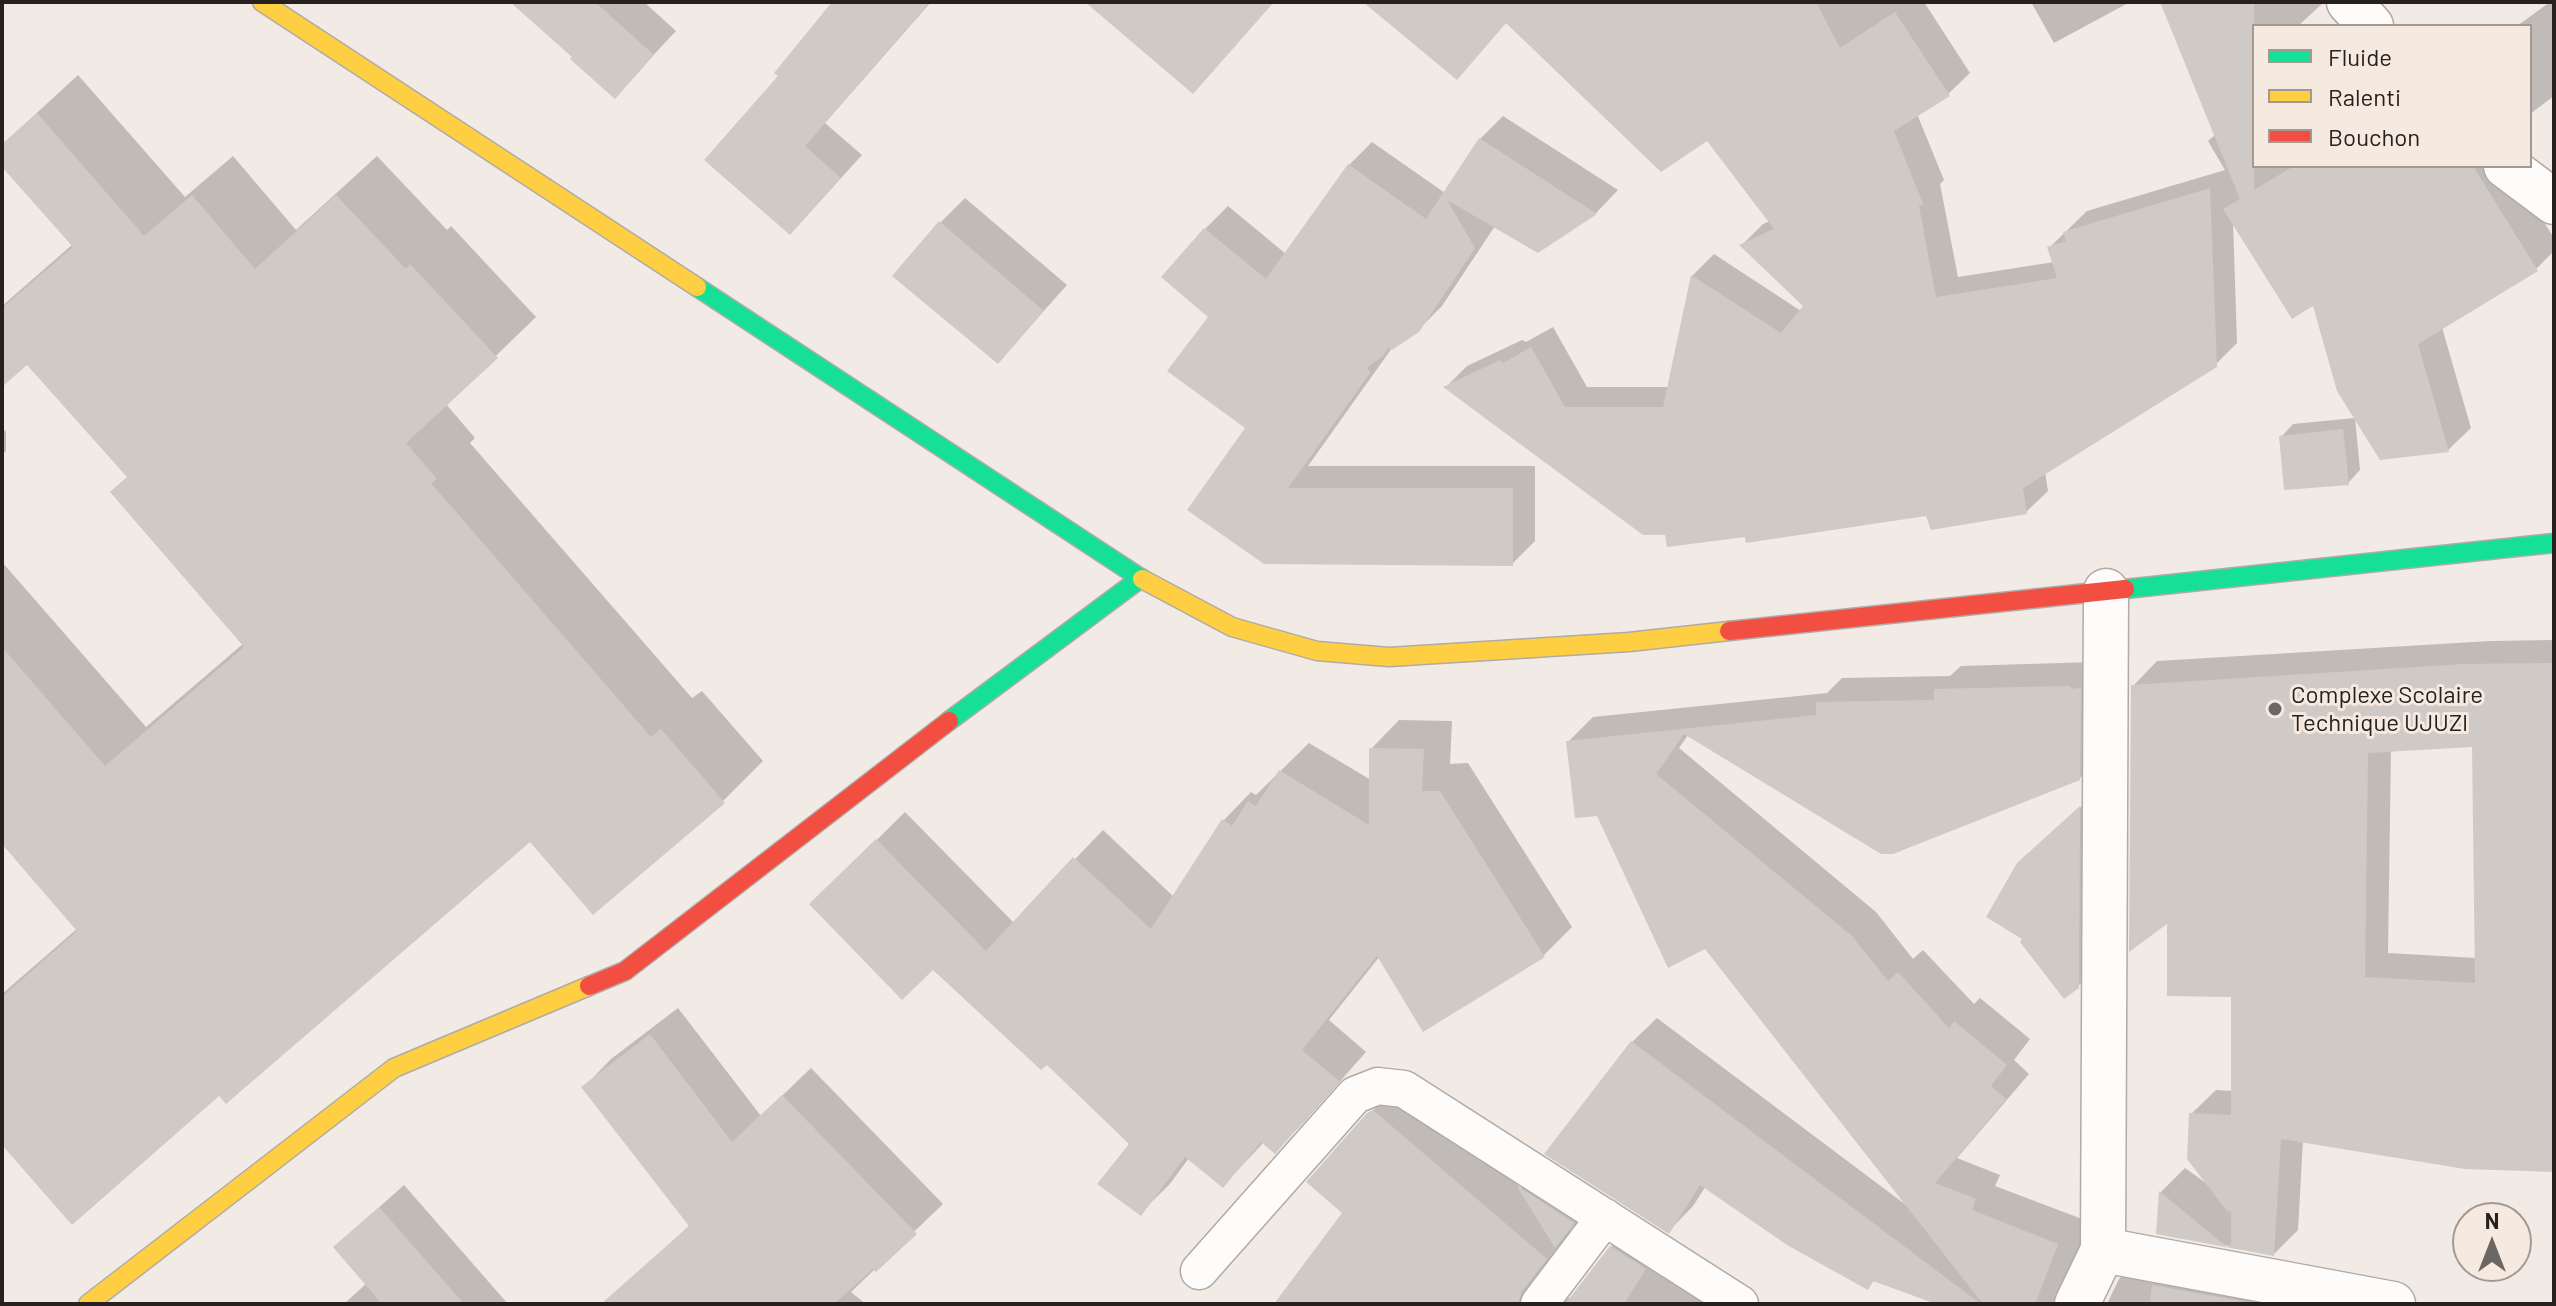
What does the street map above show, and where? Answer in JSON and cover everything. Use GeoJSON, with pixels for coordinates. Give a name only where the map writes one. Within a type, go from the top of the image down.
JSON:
{"type":"FeatureCollection","features":[{"type":"Feature","properties":{"kind":"street"},"geometry":{"type":"LineString","coordinates":[[262,2],[1141,578],[1232,627],[1317,651],[1389,657],[1629,642],[2554,543]]}},
{"type":"Feature","properties":{"kind":"street"},"geometry":{"type":"LineString","coordinates":[[2349,2],[2369,24]]}},
{"type":"Feature","properties":{"kind":"street"},"geometry":{"type":"LineString","coordinates":[[2509,168],[2554,202]]}},
{"type":"Feature","properties":{"kind":"street"},"geometry":{"type":"LineString","coordinates":[[88,1304],[394,1068],[625,971],[944,725],[1141,578]]}},
{"type":"Feature","properties":{"kind":"street"},"geometry":{"type":"LineString","coordinates":[[2077,1304],[2103,1250],[2106,591]]}},
{"type":"Feature","properties":{"kind":"street"},"geometry":{"type":"LineString","coordinates":[[2103,1250],[2393,1304]]}},
{"type":"Feature","properties":{"kind":"lane"},"geometry":{"type":"LineString","coordinates":[[1199,1271],[1355,1095],[1378,1086],[1404,1089],[1740,1304]]}},
{"type":"Feature","properties":{"kind":"lane"},"geometry":{"type":"LineString","coordinates":[[1539,1304],[1605,1217]]}},
{"type":"Feature","properties":{"kind":"building"},"geometry":{"type":"Polygon","coordinates":[[[510,2],[595,2],[654,55],[615,99],[510,2]]]}},
{"type":"Feature","properties":{"kind":"building"},"geometry":{"type":"Polygon","coordinates":[[[832,2],[930,2],[805,146],[841,178],[790,235],[704,160],[778,76],[774,73],[832,2]]]}},
{"type":"Feature","properties":{"kind":"building"},"geometry":{"type":"Polygon","coordinates":[[[1085,2],[1274,2],[1193,94],[1085,2]]]}},
{"type":"Feature","properties":{"kind":"building"},"geometry":{"type":"Polygon","coordinates":[[[1363,2],[1816,2],[1840,48],[1895,12],[1950,96],[1894,131],[1923,204],[1919,206],[1936,297],[2057,278],[2047,247],[2066,241],[2063,232],[2210,188],[2217,367],[2023,488],[2027,514],[1931,530],[1926,516],[1746,543],[1745,537],[1667,547],[1665,535],[1643,535],[1443,387],[1500,360],[1503,363],[1531,347],[1565,407],[1663,407],[1691,275],[1781,333],[1803,306],[1739,245],[1774,229],[1707,141],[1661,172],[1506,23],[1457,80],[1363,2]]]}},
{"type":"Feature","properties":{"kind":"building"},"geometry":{"type":"Polygon","coordinates":[[[2160,2],[2254,2],[2254,190],[2291,168],[2474,168],[2538,271],[2418,344],[2449,452],[2380,460],[2337,391],[2313,306],[2292,319],[2223,209],[2240,199],[2160,2]]]}},
{"type":"Feature","properties":{"kind":"building"},"geometry":{"type":"Polygon","coordinates":[[[37,113],[144,236],[192,195],[255,269],[336,195],[406,269],[410,264],[498,358],[406,443],[437,479],[431,483],[651,737],[661,729],[725,803],[593,915],[530,842],[226,1104],[219,1096],[72,1225],[2,1145],[2,997],[77,931],[2,844],[2,647],[105,766],[244,647],[110,492],[127,477],[27,365],[2,387],[2,308],[73,247],[2,167],[2,144],[37,113]]]}},
{"type":"Feature","properties":{"kind":"building"},"geometry":{"type":"Polygon","coordinates":[[[1479,138],[1597,214],[1538,253],[1447,200],[1475,248],[1419,332],[1392,350],[1389,347],[1382,357],[1367,367],[1370,373],[1288,488],[1513,488],[1513,566],[1264,564],[1187,510],[1245,428],[1167,371],[1208,317],[1161,277],[1204,228],[1266,279],[1348,164],[1426,219],[1479,138]]]}},
{"type":"Feature","properties":{"kind":"building"},"geometry":{"type":"Polygon","coordinates":[[[939,221],[1044,311],[998,364],[892,276],[939,221]]]}},
{"type":"Feature","properties":{"kind":"building"},"geometry":{"type":"Polygon","coordinates":[[[2343,429],[2349,485],[2284,490],[2279,436],[2343,429]]]}},
{"type":"Feature","properties":{"kind":"building"},"geometry":{"type":"Polygon","coordinates":[[[2554,663],[2554,1172],[2465,1169],[2281,1139],[2274,1256],[2156,1234],[2159,1191],[2227,1247],[2231,1244],[2231,1212],[2227,1211],[2187,1159],[2189,1113],[2231,1115],[2231,997],[2167,996],[2167,924],[2129,952],[2131,685],[2464,664],[2554,663]],[[2472,747],[2368,753],[2365,977],[2475,983],[2472,747]]]}},
{"type":"Feature","properties":{"kind":"building"},"geometry":{"type":"Polygon","coordinates":[[[2071,686],[2071,689],[2081,688],[2080,780],[1893,854],[1881,854],[1684,734],[1656,774],[1852,936],[1888,981],[1898,972],[1949,1028],[1954,1021],[2007,1065],[1991,1086],[2006,1099],[1935,1183],[1976,1199],[1972,1210],[2058,1244],[2035,1304],[1983,1304],[1705,949],[1668,968],[1597,816],[1575,818],[1566,741],[1816,715],[1816,702],[1934,700],[1934,689],[2071,686]]]}},
{"type":"Feature","properties":{"kind":"building"},"geometry":{"type":"Polygon","coordinates":[[[1369,748],[1424,749],[1422,791],[1440,791],[1545,957],[1423,1032],[1377,956],[1302,1050],[1339,1081],[1275,1154],[1261,1142],[1223,1188],[1185,1157],[1141,1216],[1097,1184],[1129,1144],[1047,1065],[1041,1070],[933,970],[902,1000],[809,904],[876,839],[986,951],[1073,857],[1151,929],[1222,819],[1232,826],[1248,801],[1256,806],[1279,770],[1369,825],[1369,748]]]}},
{"type":"Feature","properties":{"kind":"building"},"geometry":{"type":"Polygon","coordinates":[[[2080,806],[2079,988],[2064,999],[2020,942],[2022,939],[1986,917],[2017,863],[2080,806]]]}},
{"type":"Feature","properties":{"kind":"building"},"geometry":{"type":"Polygon","coordinates":[[[650,1034],[732,1142],[782,1095],[917,1234],[876,1272],[873,1269],[834,1304],[601,1304],[689,1226],[581,1087],[650,1034]]]}},
{"type":"Feature","properties":{"kind":"building"},"geometry":{"type":"Polygon","coordinates":[[[1631,1041],[1981,1304],[1936,1304],[1873,1281],[1868,1290],[1787,1245],[1700,1185],[1669,1234],[1544,1154],[1631,1041]]]}},
{"type":"Feature","properties":{"kind":"building"},"geometry":{"type":"Polygon","coordinates":[[[1373,1110],[1547,1259],[1522,1291],[1518,1304],[1274,1304],[1342,1213],[1306,1182],[1373,1110]]]}},
{"type":"Feature","properties":{"kind":"building"},"geometry":{"type":"Polygon","coordinates":[[[1518,1188],[1574,1223],[1555,1248],[1518,1188]]]}},
{"type":"Feature","properties":{"kind":"building"},"geometry":{"type":"Polygon","coordinates":[[[379,1207],[464,1304],[382,1304],[333,1247],[379,1207]]]}},
{"type":"Feature","properties":{"kind":"building"},"geometry":{"type":"Polygon","coordinates":[[[1610,1246],[1646,1269],[1624,1304],[1565,1304],[1610,1246]]]}},
{"type":"Feature","properties":{"kind":"building"},"geometry":{"type":"Polygon","coordinates":[[[2152,1285],[2256,1304],[2150,1304],[2152,1285]]]}},
{"type":"Feature","properties":{"kind":"traffic: fast"},"geometry":{"type":"LineString","coordinates":[[697,287],[1142,579]]}},
{"type":"Feature","properties":{"kind":"traffic: fast"},"geometry":{"type":"LineString","coordinates":[[2125,589],[2554,543]]}},
{"type":"Feature","properties":{"kind":"traffic: fast"},"geometry":{"type":"LineString","coordinates":[[949,721],[1141,578]]}},
{"type":"Feature","properties":{"kind":"traffic: slow"},"geometry":{"type":"LineString","coordinates":[[262,2],[697,287]]}},
{"type":"Feature","properties":{"kind":"traffic: slow"},"geometry":{"type":"LineString","coordinates":[[1142,579],[1232,627],[1317,651],[1389,657],[1629,642],[1729,631]]}},
{"type":"Feature","properties":{"kind":"traffic: slow"},"geometry":{"type":"LineString","coordinates":[[88,1304],[394,1068],[589,986]]}},
{"type":"Feature","properties":{"kind":"traffic: jam"},"geometry":{"type":"LineString","coordinates":[[1729,631],[2125,589]]}},
{"type":"Feature","properties":{"kind":"traffic: jam"},"geometry":{"type":"LineString","coordinates":[[589,986],[625,971],[949,721]]}},
{"type":"Feature","properties":{"kind":"place","name":"Complexe Scolaire Technique UJUZI"},"geometry":{"type":"Point","coordinates":[2275,709]}}]}
